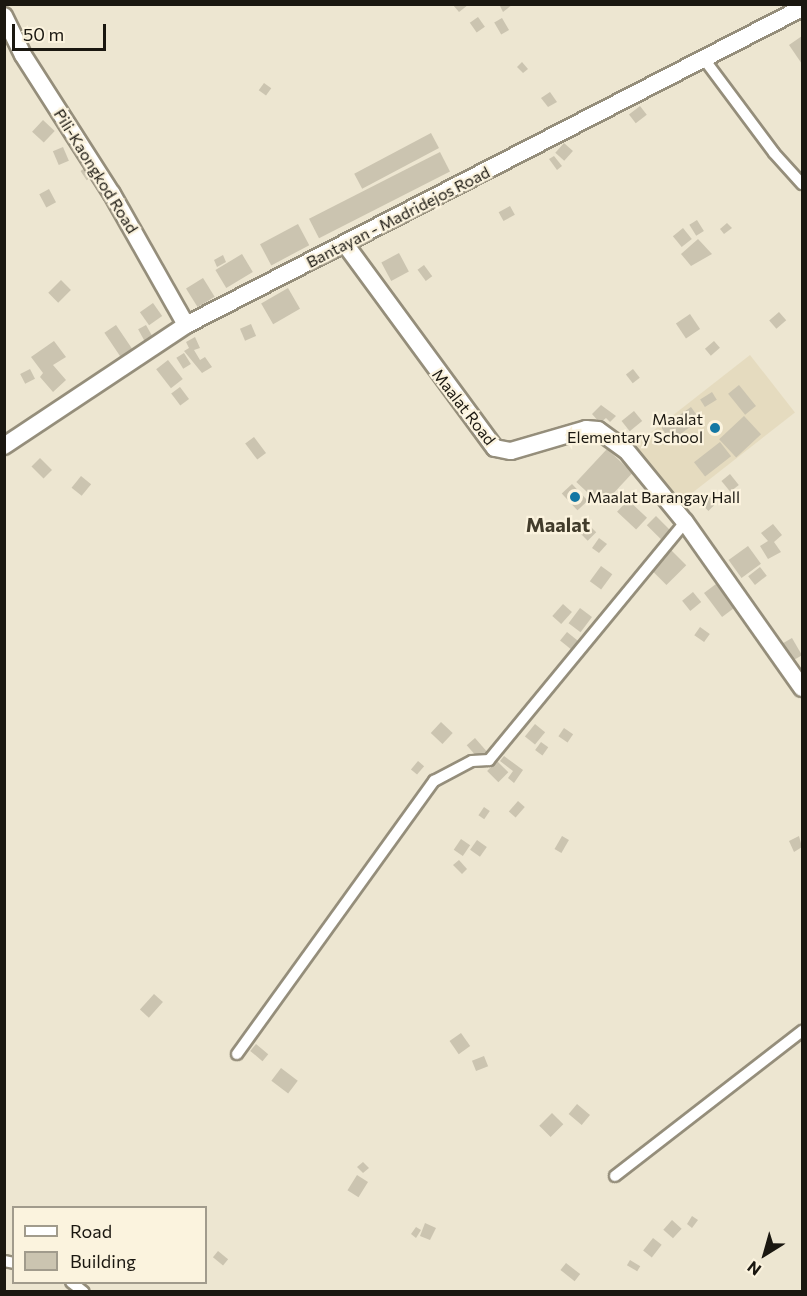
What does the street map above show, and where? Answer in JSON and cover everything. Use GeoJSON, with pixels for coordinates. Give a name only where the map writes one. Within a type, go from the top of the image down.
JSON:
{"type":"FeatureCollection","features":[{"type":"Feature","properties":{"kind":"street","name":"Bantayan - Madridejos Road"},"geometry":{"type":"LineString","coordinates":[[4,446],[186,326],[704,59],[800,7]]}},
{"type":"Feature","properties":{"kind":"street","name":"Pili-Kaongkod Road"},"geometry":{"type":"LineString","coordinates":[[4,16],[23,55],[112,194],[186,326]]}},
{"type":"Feature","properties":{"kind":"street"},"geometry":{"type":"LineString","coordinates":[[704,59],[774,153],[802,184]]}},
{"type":"Feature","properties":{"kind":"street","name":"Maalat Road"},"geometry":{"type":"LineString","coordinates":[[345,244],[495,448],[511,451],[574,430],[598,430],[626,450],[685,522],[802,688]]}},
{"type":"Feature","properties":{"kind":"street"},"geometry":{"type":"LineString","coordinates":[[237,1054],[434,781],[472,761],[489,760],[685,522]]}},
{"type":"Feature","properties":{"kind":"street"},"geometry":{"type":"LineString","coordinates":[[615,1176],[802,1031]]}},
{"type":"Feature","properties":{"kind":"shaded area","name":"Maalat Elementary School"},"geometry":{"type":"Polygon","coordinates":[[[750,355],[795,413],[680,502],[635,445],[750,355]]]}},
{"type":"Feature","properties":{"kind":"building"},"geometry":{"type":"Polygon","coordinates":[[[499,4],[513,4],[503,12],[499,4]]]}},
{"type":"Feature","properties":{"kind":"building"},"geometry":{"type":"Polygon","coordinates":[[[453,5],[468,5],[459,12],[453,5]]]}},
{"type":"Feature","properties":{"kind":"building"},"geometry":{"type":"Polygon","coordinates":[[[478,17],[485,27],[477,33],[470,23],[478,17]]]}},
{"type":"Feature","properties":{"kind":"building"},"geometry":{"type":"Polygon","coordinates":[[[502,18],[509,30],[501,35],[494,22],[502,18]]]}},
{"type":"Feature","properties":{"kind":"building"},"geometry":{"type":"Polygon","coordinates":[[[802,36],[802,64],[789,45],[802,36]]]}},
{"type":"Feature","properties":{"kind":"building"},"geometry":{"type":"Polygon","coordinates":[[[522,62],[528,69],[523,73],[517,67],[522,62]]]}},
{"type":"Feature","properties":{"kind":"building"},"geometry":{"type":"Polygon","coordinates":[[[264,83],[271,88],[266,96],[259,90],[264,83]]]}},
{"type":"Feature","properties":{"kind":"building"},"geometry":{"type":"Polygon","coordinates":[[[550,92],[557,102],[548,107],[541,98],[550,92]]]}},
{"type":"Feature","properties":{"kind":"building"},"geometry":{"type":"Polygon","coordinates":[[[640,106],[647,115],[636,123],[629,115],[640,106]]]}},
{"type":"Feature","properties":{"kind":"building"},"geometry":{"type":"Polygon","coordinates":[[[43,120],[55,131],[44,143],[32,132],[43,120]]]}},
{"type":"Feature","properties":{"kind":"building"},"geometry":{"type":"Polygon","coordinates":[[[431,133],[439,148],[362,189],[354,174],[431,133]]]}},
{"type":"Feature","properties":{"kind":"building"},"geometry":{"type":"Polygon","coordinates":[[[564,143],[573,151],[564,161],[555,153],[564,143]]]}},
{"type":"Feature","properties":{"kind":"building"},"geometry":{"type":"Polygon","coordinates":[[[63,147],[69,161],[59,165],[53,151],[63,147]]]}},
{"type":"Feature","properties":{"kind":"building"},"geometry":{"type":"Polygon","coordinates":[[[440,152],[450,172],[319,238],[309,219],[440,152]]]}},
{"type":"Feature","properties":{"kind":"building"},"geometry":{"type":"Polygon","coordinates":[[[554,156],[562,166],[557,170],[549,159],[554,156]]]}},
{"type":"Feature","properties":{"kind":"building"},"geometry":{"type":"Polygon","coordinates":[[[88,166],[94,175],[87,180],[81,171],[88,166]]]}},
{"type":"Feature","properties":{"kind":"building"},"geometry":{"type":"Polygon","coordinates":[[[49,189],[56,202],[46,207],[39,194],[49,189]]]}},
{"type":"Feature","properties":{"kind":"building"},"geometry":{"type":"Polygon","coordinates":[[[510,206],[515,215],[503,221],[499,212],[510,206]]]}},
{"type":"Feature","properties":{"kind":"building"},"geometry":{"type":"Polygon","coordinates":[[[697,220],[704,231],[696,236],[689,225],[697,220]]]}},
{"type":"Feature","properties":{"kind":"building"},"geometry":{"type":"Polygon","coordinates":[[[727,223],[732,228],[724,234],[720,229],[727,223]]]}},
{"type":"Feature","properties":{"kind":"building"},"geometry":{"type":"Polygon","coordinates":[[[298,224],[309,245],[271,265],[260,244],[298,224]]]}},
{"type":"Feature","properties":{"kind":"building"},"geometry":{"type":"Polygon","coordinates":[[[683,228],[692,239],[682,247],[673,236],[683,228]]]}},
{"type":"Feature","properties":{"kind":"building"},"geometry":{"type":"Polygon","coordinates":[[[698,239],[712,254],[691,266],[681,254],[698,239]]]}},
{"type":"Feature","properties":{"kind":"building"},"geometry":{"type":"Polygon","coordinates":[[[399,253],[409,272],[391,281],[381,262],[399,253]]]}},
{"type":"Feature","properties":{"kind":"building"},"geometry":{"type":"Polygon","coordinates":[[[242,254],[253,272],[226,288],[215,270],[242,254]]]}},
{"type":"Feature","properties":{"kind":"building"},"geometry":{"type":"Polygon","coordinates":[[[223,255],[226,262],[217,267],[214,260],[223,255]]]}},
{"type":"Feature","properties":{"kind":"building"},"geometry":{"type":"Polygon","coordinates":[[[424,265],[432,276],[426,281],[418,270],[424,265]]]}},
{"type":"Feature","properties":{"kind":"building"},"geometry":{"type":"Polygon","coordinates":[[[203,278],[215,297],[198,307],[186,289],[203,278]]]}},
{"type":"Feature","properties":{"kind":"building"},"geometry":{"type":"Polygon","coordinates":[[[61,280],[71,290],[58,303],[48,293],[61,280]]]}},
{"type":"Feature","properties":{"kind":"building"},"geometry":{"type":"Polygon","coordinates":[[[288,288],[300,309],[273,324],[261,304],[288,288]]]}},
{"type":"Feature","properties":{"kind":"building"},"geometry":{"type":"Polygon","coordinates":[[[153,303],[162,316],[149,325],[140,312],[153,303]]]}},
{"type":"Feature","properties":{"kind":"building"},"geometry":{"type":"Polygon","coordinates":[[[779,312],[786,320],[776,329],[769,321],[779,312]]]}},
{"type":"Feature","properties":{"kind":"building"},"geometry":{"type":"Polygon","coordinates":[[[690,314],[700,329],[686,338],[676,324],[690,314]]]}},
{"type":"Feature","properties":{"kind":"building"},"geometry":{"type":"Polygon","coordinates":[[[251,324],[256,336],[245,341],[240,329],[251,324]]]}},
{"type":"Feature","properties":{"kind":"building"},"geometry":{"type":"Polygon","coordinates":[[[116,325],[133,350],[121,358],[104,333],[116,325]]]}},
{"type":"Feature","properties":{"kind":"building"},"geometry":{"type":"Polygon","coordinates":[[[146,325],[152,336],[144,341],[138,329],[146,325]]]}},
{"type":"Feature","properties":{"kind":"building"},"geometry":{"type":"Polygon","coordinates":[[[195,337],[200,348],[194,350],[200,360],[205,357],[212,367],[202,373],[184,351],[189,348],[186,342],[195,337]]]}},
{"type":"Feature","properties":{"kind":"building"},"geometry":{"type":"Polygon","coordinates":[[[54,341],[66,357],[53,365],[66,380],[53,392],[40,377],[43,373],[31,357],[54,341]]]}},
{"type":"Feature","properties":{"kind":"building"},"geometry":{"type":"Polygon","coordinates":[[[714,341],[720,348],[711,356],[705,349],[714,341]]]}},
{"type":"Feature","properties":{"kind":"building"},"geometry":{"type":"Polygon","coordinates":[[[184,353],[191,364],[183,369],[176,358],[184,353]]]}},
{"type":"Feature","properties":{"kind":"building"},"geometry":{"type":"Polygon","coordinates":[[[168,360],[183,379],[171,388],[156,369],[168,360]]]}},
{"type":"Feature","properties":{"kind":"building"},"geometry":{"type":"Polygon","coordinates":[[[30,369],[35,379],[25,384],[20,374],[30,369]]]}},
{"type":"Feature","properties":{"kind":"building"},"geometry":{"type":"Polygon","coordinates":[[[633,369],[640,378],[633,383],[626,375],[633,369]]]}},
{"type":"Feature","properties":{"kind":"building"},"geometry":{"type":"Polygon","coordinates":[[[739,385],[756,406],[745,415],[728,394],[739,385]]]}},
{"type":"Feature","properties":{"kind":"building"},"geometry":{"type":"Polygon","coordinates":[[[180,387],[189,399],[180,406],[171,394],[180,387]]]}},
{"type":"Feature","properties":{"kind":"building"},"geometry":{"type":"Polygon","coordinates":[[[712,392],[717,400],[705,407],[700,399],[712,392]]]}},
{"type":"Feature","properties":{"kind":"building"},"geometry":{"type":"Polygon","coordinates":[[[601,405],[616,416],[610,422],[606,418],[600,423],[592,414],[601,405]]]}},
{"type":"Feature","properties":{"kind":"building"},"geometry":{"type":"Polygon","coordinates":[[[691,407],[700,420],[671,441],[662,428],[691,407]]]}},
{"type":"Feature","properties":{"kind":"building"},"geometry":{"type":"Polygon","coordinates":[[[634,411],[642,421],[630,431],[622,421],[634,411]]]}},
{"type":"Feature","properties":{"kind":"building"},"geometry":{"type":"Polygon","coordinates":[[[744,416],[761,434],[736,457],[719,439],[744,416]]]}},
{"type":"Feature","properties":{"kind":"building"},"geometry":{"type":"Polygon","coordinates":[[[254,437],[266,453],[257,460],[245,444],[254,437]]]}},
{"type":"Feature","properties":{"kind":"building"},"geometry":{"type":"Polygon","coordinates":[[[720,442],[731,456],[705,477],[694,462],[720,442]]]}},
{"type":"Feature","properties":{"kind":"building"},"geometry":{"type":"Polygon","coordinates":[[[607,449],[633,473],[602,506],[576,482],[607,449]]]}},
{"type":"Feature","properties":{"kind":"building"},"geometry":{"type":"Polygon","coordinates":[[[40,458],[52,470],[44,479],[32,466],[40,458]]]}},
{"type":"Feature","properties":{"kind":"building"},"geometry":{"type":"Polygon","coordinates":[[[730,474],[739,485],[730,492],[721,481],[730,474]]]}},
{"type":"Feature","properties":{"kind":"building"},"geometry":{"type":"Polygon","coordinates":[[[81,476],[91,484],[82,496],[72,488],[81,476]]]}},
{"type":"Feature","properties":{"kind":"building","name":"Maalat Barangay Hall"},"geometry":{"type":"Polygon","coordinates":[[[572,484],[588,501],[577,510],[562,494],[572,484]]]}},
{"type":"Feature","properties":{"kind":"building"},"geometry":{"type":"Polygon","coordinates":[[[707,494],[716,503],[708,511],[699,502],[707,494]]]}},
{"type":"Feature","properties":{"kind":"building"},"geometry":{"type":"Polygon","coordinates":[[[628,500],[647,518],[636,529],[617,512],[628,500]]]}},
{"type":"Feature","properties":{"kind":"building"},"geometry":{"type":"Polygon","coordinates":[[[656,516],[670,530],[661,539],[647,525],[656,516]]]}},
{"type":"Feature","properties":{"kind":"building"},"geometry":{"type":"Polygon","coordinates":[[[587,523],[596,532],[588,541],[579,531],[587,523]]]}},
{"type":"Feature","properties":{"kind":"building"},"geometry":{"type":"Polygon","coordinates":[[[773,524],[782,535],[774,542],[781,552],[768,559],[760,546],[768,541],[761,533],[773,524]]]}},
{"type":"Feature","properties":{"kind":"building"},"geometry":{"type":"Polygon","coordinates":[[[599,538],[607,544],[599,553],[592,548],[599,538]]]}},
{"type":"Feature","properties":{"kind":"building"},"geometry":{"type":"Polygon","coordinates":[[[748,546],[761,564],[742,578],[729,560],[748,546]]]}},
{"type":"Feature","properties":{"kind":"building"},"geometry":{"type":"Polygon","coordinates":[[[670,549],[686,565],[666,585],[650,569],[670,549]]]}},
{"type":"Feature","properties":{"kind":"building"},"geometry":{"type":"Polygon","coordinates":[[[601,566],[612,574],[601,590],[590,581],[601,566]]]}},
{"type":"Feature","properties":{"kind":"building"},"geometry":{"type":"Polygon","coordinates":[[[760,567],[767,576],[755,585],[748,576],[760,567]]]}},
{"type":"Feature","properties":{"kind":"building"},"geometry":{"type":"Polygon","coordinates":[[[716,584],[734,608],[722,617],[704,593],[716,584]]]}},
{"type":"Feature","properties":{"kind":"building"},"geometry":{"type":"Polygon","coordinates":[[[693,592],[701,602],[690,611],[682,601],[693,592]]]}},
{"type":"Feature","properties":{"kind":"building"},"geometry":{"type":"Polygon","coordinates":[[[563,604],[572,612],[561,624],[552,616],[563,604]]]}},
{"type":"Feature","properties":{"kind":"building"},"geometry":{"type":"Polygon","coordinates":[[[580,608],[592,617],[581,632],[569,623],[580,608]]]}},
{"type":"Feature","properties":{"kind":"building"},"geometry":{"type":"Polygon","coordinates":[[[700,627],[710,634],[704,642],[694,635],[700,627]]]}},
{"type":"Feature","properties":{"kind":"building"},"geometry":{"type":"Polygon","coordinates":[[[567,632],[578,641],[571,649],[560,641],[567,632]]]}},
{"type":"Feature","properties":{"kind":"building"},"geometry":{"type":"Polygon","coordinates":[[[792,638],[802,655],[790,662],[780,645],[792,638]]]}},
{"type":"Feature","properties":{"kind":"building"},"geometry":{"type":"Polygon","coordinates":[[[441,722],[453,733],[442,744],[431,733],[441,722]]]}},
{"type":"Feature","properties":{"kind":"building"},"geometry":{"type":"Polygon","coordinates":[[[535,724],[545,732],[535,745],[525,736],[535,724]]]}},
{"type":"Feature","properties":{"kind":"building"},"geometry":{"type":"Polygon","coordinates":[[[564,728],[573,734],[568,742],[558,736],[564,728]]]}},
{"type":"Feature","properties":{"kind":"building"},"geometry":{"type":"Polygon","coordinates":[[[475,738],[488,753],[480,760],[467,745],[475,738]]]}},
{"type":"Feature","properties":{"kind":"building"},"geometry":{"type":"Polygon","coordinates":[[[541,742],[548,747],[542,755],[535,750],[541,742]]]}},
{"type":"Feature","properties":{"kind":"building"},"geometry":{"type":"Polygon","coordinates":[[[504,756],[523,770],[514,783],[508,778],[513,771],[500,761],[504,756]]]}},
{"type":"Feature","properties":{"kind":"building"},"geometry":{"type":"Polygon","coordinates":[[[418,761],[424,766],[417,775],[411,769],[418,761]]]}},
{"type":"Feature","properties":{"kind":"building"},"geometry":{"type":"Polygon","coordinates":[[[497,761],[508,772],[498,782],[487,771],[497,761]]]}},
{"type":"Feature","properties":{"kind":"building"},"geometry":{"type":"Polygon","coordinates":[[[518,801],[525,807],[516,817],[509,812],[518,801]]]}},
{"type":"Feature","properties":{"kind":"building"},"geometry":{"type":"Polygon","coordinates":[[[484,807],[490,811],[484,819],[478,815],[484,807]]]}},
{"type":"Feature","properties":{"kind":"building"},"geometry":{"type":"Polygon","coordinates":[[[562,836],[569,840],[561,853],[554,849],[562,836]]]}},
{"type":"Feature","properties":{"kind":"building"},"geometry":{"type":"Polygon","coordinates":[[[799,836],[802,847],[794,852],[789,841],[799,836]]]}},
{"type":"Feature","properties":{"kind":"building"},"geometry":{"type":"Polygon","coordinates":[[[461,839],[470,845],[463,856],[454,850],[461,839]]]}},
{"type":"Feature","properties":{"kind":"building"},"geometry":{"type":"Polygon","coordinates":[[[477,840],[487,847],[480,857],[470,850],[477,840]]]}},
{"type":"Feature","properties":{"kind":"building"},"geometry":{"type":"Polygon","coordinates":[[[459,860],[467,869],[462,874],[453,865],[459,860]]]}},
{"type":"Feature","properties":{"kind":"building"},"geometry":{"type":"Polygon","coordinates":[[[154,994],[163,1002],[149,1018],[140,1010],[154,994]]]}},
{"type":"Feature","properties":{"kind":"building"},"geometry":{"type":"Polygon","coordinates":[[[461,1033],[470,1046],[459,1054],[450,1041],[461,1033]]]}},
{"type":"Feature","properties":{"kind":"building"},"geometry":{"type":"Polygon","coordinates":[[[256,1044],[268,1054],[262,1061],[250,1051],[256,1044]]]}},
{"type":"Feature","properties":{"kind":"building"},"geometry":{"type":"Polygon","coordinates":[[[484,1056],[488,1066],[476,1071],[472,1061],[484,1056]]]}},
{"type":"Feature","properties":{"kind":"building"},"geometry":{"type":"Polygon","coordinates":[[[281,1068],[298,1081],[288,1093],[271,1081],[281,1068]]]}},
{"type":"Feature","properties":{"kind":"building"},"geometry":{"type":"Polygon","coordinates":[[[577,1104],[590,1115],[582,1125],[569,1114],[577,1104]]]}},
{"type":"Feature","properties":{"kind":"building"},"geometry":{"type":"Polygon","coordinates":[[[552,1113],[563,1124],[551,1137],[539,1126],[552,1113]]]}},
{"type":"Feature","properties":{"kind":"building"},"geometry":{"type":"Polygon","coordinates":[[[363,1162],[369,1168],[363,1173],[357,1167],[363,1162]]]}},
{"type":"Feature","properties":{"kind":"building"},"geometry":{"type":"Polygon","coordinates":[[[357,1175],[368,1182],[358,1197],[347,1190],[357,1175]]]}},
{"type":"Feature","properties":{"kind":"building"},"geometry":{"type":"Polygon","coordinates":[[[692,1216],[698,1220],[692,1228],[687,1224],[692,1216]]]}},
{"type":"Feature","properties":{"kind":"building"},"geometry":{"type":"Polygon","coordinates":[[[672,1220],[682,1229],[673,1238],[663,1230],[672,1220]]]}},
{"type":"Feature","properties":{"kind":"building"},"geometry":{"type":"Polygon","coordinates":[[[425,1223],[436,1228],[430,1240],[420,1236],[425,1223]]]}},
{"type":"Feature","properties":{"kind":"building"},"geometry":{"type":"Polygon","coordinates":[[[416,1227],[421,1230],[416,1238],[411,1234],[416,1227]]]}},
{"type":"Feature","properties":{"kind":"building"},"geometry":{"type":"Polygon","coordinates":[[[653,1238],[662,1245],[652,1257],[643,1251],[653,1238]]]}},
{"type":"Feature","properties":{"kind":"building"},"geometry":{"type":"Polygon","coordinates":[[[218,1251],[228,1259],[223,1265],[213,1257],[218,1251]]]}},
{"type":"Feature","properties":{"kind":"building"},"geometry":{"type":"Polygon","coordinates":[[[630,1260],[640,1266],[637,1271],[627,1265],[630,1260]]]}},
{"type":"Feature","properties":{"kind":"building"},"geometry":{"type":"Polygon","coordinates":[[[566,1263],[580,1274],[575,1281],[560,1270],[566,1263]]]}},
{"type":"Feature","properties":{"kind":"place","name":"Maalat Elementary School"},"geometry":{"type":"Point","coordinates":[715,428]}},
{"type":"Feature","properties":{"kind":"place","name":"Maalat Barangay Hall"},"geometry":{"type":"Point","coordinates":[575,497]}},
{"type":"Feature","properties":{"kind":"district","name":"Maalat"},"geometry":{"type":"Point","coordinates":[558,524]}}]}
